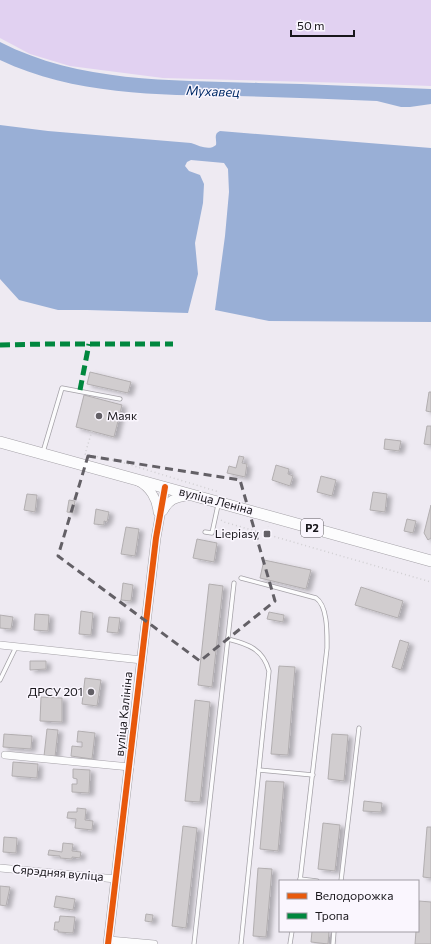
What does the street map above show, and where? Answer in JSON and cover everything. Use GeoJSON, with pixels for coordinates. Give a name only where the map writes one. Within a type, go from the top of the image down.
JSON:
{"type":"FeatureCollection","features":[{"type":"Feature","properties":{"kind":"main road","name":"вуліца Леніна"},"geometry":{"type":"LineString","coordinates":[[0,442],[193,495],[222,498],[431,560]]}},
{"type":"Feature","properties":{"kind":"street"},"geometry":{"type":"LineString","coordinates":[[134,479],[141,482],[155,498],[158,507],[159,522]]}},
{"type":"Feature","properties":{"kind":"street","name":"вуліца Калініна"},"geometry":{"type":"LineString","coordinates":[[108,942],[159,522],[165,487]]}},
{"type":"Feature","properties":{"kind":"street"},"geometry":{"type":"LineString","coordinates":[[159,522],[163,510],[168,502],[179,497],[193,495]]}},
{"type":"Feature","properties":{"kind":"street"},"geometry":{"type":"LineString","coordinates":[[0,645],[142,660]]}},
{"type":"Feature","properties":{"kind":"street"},"geometry":{"type":"LineString","coordinates":[[5,755],[130,767]]}},
{"type":"Feature","properties":{"kind":"street","name":"Сярэдняя вуліца"},"geometry":{"type":"LineString","coordinates":[[0,868],[116,879]]}},
{"type":"Feature","properties":{"kind":"street"},"geometry":{"type":"LineString","coordinates":[[108,942],[154,944]]}},
{"type":"Feature","properties":{"kind":"lane"},"geometry":{"type":"LineString","coordinates":[[43,453],[62,388],[120,399]]}},
{"type":"Feature","properties":{"kind":"lane"},"geometry":{"type":"LineString","coordinates":[[205,532],[212,534],[216,515],[222,498]]}},
{"type":"Feature","properties":{"kind":"lane"},"geometry":{"type":"LineString","coordinates":[[241,578],[316,598],[321,603],[328,630],[313,775],[300,880]]}},
{"type":"Feature","properties":{"kind":"lane"},"geometry":{"type":"LineString","coordinates":[[194,944],[234,583]]}},
{"type":"Feature","properties":{"kind":"lane"},"geometry":{"type":"LineString","coordinates":[[228,639],[241,642],[255,649],[263,656],[269,671],[241,944]]}},
{"type":"Feature","properties":{"kind":"lane"},"geometry":{"type":"LineString","coordinates":[[0,680],[16,647]]}},
{"type":"Feature","properties":{"kind":"lane"},"geometry":{"type":"LineString","coordinates":[[341,880],[359,728]]}},
{"type":"Feature","properties":{"kind":"lane"},"geometry":{"type":"LineString","coordinates":[[259,770],[313,775]]}},
{"type":"Feature","properties":{"kind":"lane"},"geometry":{"type":"LineString","coordinates":[[290,944],[292,932]]}},
{"type":"Feature","properties":{"kind":"lane"},"geometry":{"type":"LineString","coordinates":[[333,944],[334,932]]}},
{"type":"Feature","properties":{"kind":"path"},"geometry":{"type":"LineString","coordinates":[[92,431],[85,454],[121,462],[222,498]]}},
{"type":"Feature","properties":{"kind":"path"},"geometry":{"type":"LineString","coordinates":[[216,515],[224,522],[431,582]]}},
{"type":"Feature","properties":{"kind":"highlighted area"},"geometry":{"type":"Polygon","coordinates":[[[88,456],[240,480],[275,601],[200,661],[58,556],[88,456]]]}},
{"type":"Feature","properties":{"kind":"shaded area"},"geometry":{"type":"Polygon","coordinates":[[[0,0],[431,0],[431,86],[163,78],[70,66],[30,54],[0,38],[0,0]]]}},
{"type":"Feature","properties":{"kind":"water","name":"Мухавец"},"geometry":{"type":"Polygon","coordinates":[[[0,42],[30,55],[62,65],[126,77],[159,80],[431,89],[431,104],[401,107],[377,101],[290,97],[177,95],[116,91],[86,87],[28,72],[0,60],[0,42]]]}},
{"type":"Feature","properties":{"kind":"water"},"geometry":{"type":"Polygon","coordinates":[[[0,125],[48,131],[191,143],[207,148],[216,145],[216,135],[220,131],[431,148],[431,322],[269,321],[215,310],[225,236],[229,192],[228,169],[224,163],[191,160],[187,162],[185,166],[189,171],[200,175],[204,184],[203,203],[195,243],[198,274],[188,313],[58,310],[19,300],[0,279],[0,125]]]}},
{"type":"Feature","properties":{"kind":"building"},"geometry":{"type":"Polygon","coordinates":[[[90,372],[131,382],[128,393],[87,384],[90,372]]]}},
{"type":"Feature","properties":{"kind":"building"},"geometry":{"type":"Polygon","coordinates":[[[429,392],[431,392],[431,412],[426,411],[429,392]]]}},
{"type":"Feature","properties":{"kind":"building","name":"Маяк"},"geometry":{"type":"Polygon","coordinates":[[[84,395],[122,405],[114,437],[76,427],[84,395]]]}},
{"type":"Feature","properties":{"kind":"building"},"geometry":{"type":"Polygon","coordinates":[[[427,426],[431,426],[431,445],[424,444],[427,426]]]}},
{"type":"Feature","properties":{"kind":"building"},"geometry":{"type":"Polygon","coordinates":[[[385,439],[401,441],[399,451],[384,449],[385,439]]]}},
{"type":"Feature","properties":{"kind":"building"},"geometry":{"type":"Polygon","coordinates":[[[239,456],[244,457],[242,463],[247,464],[245,477],[227,473],[229,466],[236,468],[239,456]]]}},
{"type":"Feature","properties":{"kind":"building"},"geometry":{"type":"Polygon","coordinates":[[[276,465],[289,469],[288,474],[293,476],[290,486],[272,480],[276,465]]]}},
{"type":"Feature","properties":{"kind":"building"},"geometry":{"type":"Polygon","coordinates":[[[321,476],[336,480],[332,496],[317,492],[321,476]]]}},
{"type":"Feature","properties":{"kind":"building"},"geometry":{"type":"Polygon","coordinates":[[[373,492],[387,494],[385,512],[370,510],[373,492]]]}},
{"type":"Feature","properties":{"kind":"building"},"geometry":{"type":"Polygon","coordinates":[[[27,494],[37,495],[35,512],[24,510],[27,494]]]}},
{"type":"Feature","properties":{"kind":"building"},"geometry":{"type":"Polygon","coordinates":[[[69,500],[75,501],[73,513],[67,512],[69,500]]]}},
{"type":"Feature","properties":{"kind":"building"},"geometry":{"type":"Polygon","coordinates":[[[431,505],[431,538],[428,540],[424,533],[431,505]]]}},
{"type":"Feature","properties":{"kind":"building"},"geometry":{"type":"Polygon","coordinates":[[[96,509],[109,512],[107,522],[104,521],[104,525],[94,524],[96,509]]]}},
{"type":"Feature","properties":{"kind":"building"},"geometry":{"type":"Polygon","coordinates":[[[407,519],[416,521],[413,533],[404,531],[407,519]]]}},
{"type":"Feature","properties":{"kind":"building"},"geometry":{"type":"Polygon","coordinates":[[[126,527],[139,529],[135,556],[121,554],[126,527]]]}},
{"type":"Feature","properties":{"kind":"building"},"geometry":{"type":"Polygon","coordinates":[[[197,539],[217,543],[214,562],[193,558],[197,539]]]}},
{"type":"Feature","properties":{"kind":"building"},"geometry":{"type":"Polygon","coordinates":[[[264,560],[311,570],[306,589],[260,578],[264,560]]]}},
{"type":"Feature","properties":{"kind":"building"},"geometry":{"type":"Polygon","coordinates":[[[123,583],[133,585],[131,601],[121,600],[123,583]]]}},
{"type":"Feature","properties":{"kind":"building"},"geometry":{"type":"Polygon","coordinates":[[[209,584],[223,586],[212,687],[198,685],[209,584]]]}},
{"type":"Feature","properties":{"kind":"building"},"geometry":{"type":"Polygon","coordinates":[[[361,587],[403,601],[398,618],[355,605],[361,587]]]}},
{"type":"Feature","properties":{"kind":"building"},"geometry":{"type":"Polygon","coordinates":[[[81,611],[93,613],[91,635],[79,634],[81,611]]]}},
{"type":"Feature","properties":{"kind":"building"},"geometry":{"type":"Polygon","coordinates":[[[269,612],[284,615],[283,622],[267,619],[269,612]]]}},
{"type":"Feature","properties":{"kind":"building"},"geometry":{"type":"Polygon","coordinates":[[[35,614],[49,615],[48,631],[34,630],[35,614]]]}},
{"type":"Feature","properties":{"kind":"building"},"geometry":{"type":"Polygon","coordinates":[[[0,615],[13,617],[11,629],[0,628],[0,615]]]}},
{"type":"Feature","properties":{"kind":"building"},"geometry":{"type":"Polygon","coordinates":[[[109,617],[120,618],[118,633],[107,632],[109,617]]]}},
{"type":"Feature","properties":{"kind":"building"},"geometry":{"type":"Polygon","coordinates":[[[400,640],[409,643],[401,670],[392,667],[400,640]]]}},
{"type":"Feature","properties":{"kind":"building"},"geometry":{"type":"Polygon","coordinates":[[[30,661],[46,661],[46,669],[30,670],[30,661]]]}},
{"type":"Feature","properties":{"kind":"building"},"geometry":{"type":"Polygon","coordinates":[[[279,666],[295,667],[288,755],[271,754],[279,666]]]}},
{"type":"Feature","properties":{"kind":"building","name":"ДРСУ 201"},"geometry":{"type":"Polygon","coordinates":[[[85,678],[101,680],[97,706],[82,704],[85,678]]]}},
{"type":"Feature","properties":{"kind":"building"},"geometry":{"type":"Polygon","coordinates":[[[41,697],[62,698],[62,722],[40,721],[41,697]]]}},
{"type":"Feature","properties":{"kind":"building"},"geometry":{"type":"Polygon","coordinates":[[[195,700],[210,702],[200,802],[185,801],[195,700]]]}},
{"type":"Feature","properties":{"kind":"building"},"geometry":{"type":"Polygon","coordinates":[[[47,729],[58,730],[55,757],[44,756],[47,729]]]}},
{"type":"Feature","properties":{"kind":"building"},"geometry":{"type":"Polygon","coordinates":[[[78,731],[95,733],[92,759],[71,756],[72,746],[82,747],[82,742],[77,742],[78,731]]]}},
{"type":"Feature","properties":{"kind":"building"},"geometry":{"type":"Polygon","coordinates":[[[4,734],[32,736],[31,749],[3,747],[4,734]]]}},
{"type":"Feature","properties":{"kind":"building"},"geometry":{"type":"Polygon","coordinates":[[[332,734],[348,735],[344,781],[328,779],[332,734]]]}},
{"type":"Feature","properties":{"kind":"building"},"geometry":{"type":"Polygon","coordinates":[[[13,762],[38,764],[37,778],[12,776],[13,762]]]}},
{"type":"Feature","properties":{"kind":"building"},"geometry":{"type":"Polygon","coordinates":[[[73,769],[90,770],[89,793],[72,792],[72,784],[77,784],[77,779],[73,778],[73,769]]]}},
{"type":"Feature","properties":{"kind":"building"},"geometry":{"type":"Polygon","coordinates":[[[266,781],[284,782],[278,851],[260,849],[266,781]]]}},
{"type":"Feature","properties":{"kind":"building"},"geometry":{"type":"Polygon","coordinates":[[[364,801],[382,803],[381,812],[363,811],[364,801]]]}},
{"type":"Feature","properties":{"kind":"building"},"geometry":{"type":"Polygon","coordinates":[[[77,808],[86,809],[85,820],[93,821],[92,830],[75,828],[76,819],[67,818],[68,812],[77,812],[77,808]]]}},
{"type":"Feature","properties":{"kind":"building"},"geometry":{"type":"Polygon","coordinates":[[[323,823],[340,825],[335,871],[318,869],[323,823]]]}},
{"type":"Feature","properties":{"kind":"building"},"geometry":{"type":"Polygon","coordinates":[[[183,826],[197,828],[186,928],[172,926],[183,826]]]}},
{"type":"Feature","properties":{"kind":"building"},"geometry":{"type":"Polygon","coordinates":[[[427,827],[431,827],[431,878],[423,877],[427,827]]]}},
{"type":"Feature","properties":{"kind":"building"},"geometry":{"type":"Polygon","coordinates":[[[4,837],[17,838],[16,853],[3,852],[4,837]]]}},
{"type":"Feature","properties":{"kind":"building"},"geometry":{"type":"Polygon","coordinates":[[[63,843],[73,844],[72,851],[81,852],[80,858],[60,858],[60,856],[48,855],[49,850],[62,852],[63,843]]]}},
{"type":"Feature","properties":{"kind":"building"},"geometry":{"type":"Polygon","coordinates":[[[258,868],[272,869],[266,937],[253,936],[258,868]]]}},
{"type":"Feature","properties":{"kind":"building"},"geometry":{"type":"Polygon","coordinates":[[[0,886],[10,887],[6,906],[0,905],[0,886]]]}},
{"type":"Feature","properties":{"kind":"building"},"geometry":{"type":"Polygon","coordinates":[[[56,896],[75,899],[73,910],[54,907],[56,896]]]}},
{"type":"Feature","properties":{"kind":"building"},"geometry":{"type":"Polygon","coordinates":[[[419,901],[431,902],[431,944],[415,944],[416,932],[419,932],[419,901]]]}},
{"type":"Feature","properties":{"kind":"building"},"geometry":{"type":"Polygon","coordinates":[[[146,914],[153,915],[152,922],[145,921],[146,914]]]}},
{"type":"Feature","properties":{"kind":"building"},"geometry":{"type":"Polygon","coordinates":[[[60,916],[75,917],[73,933],[58,932],[58,930],[54,930],[55,922],[59,922],[60,916]]]}},
{"type":"Feature","properties":{"kind":"building"},"geometry":{"type":"Polygon","coordinates":[[[312,932],[329,932],[328,944],[311,942],[312,932]]]}},
{"type":"Feature","properties":{"kind":"marked path"},"geometry":{"type":"LineString","coordinates":[[80,390],[89,344]]}},
{"type":"Feature","properties":{"kind":"marked path"},"geometry":{"type":"LineString","coordinates":[[0,345],[173,344]]}},
{"type":"Feature","properties":{"kind":"cycle path"},"geometry":{"type":"LineString","coordinates":[[108,944],[156,538],[165,487]]}},
{"type":"Feature","properties":{"kind":"place","name":"Маяк"},"geometry":{"type":"Point","coordinates":[99,416]}},
{"type":"Feature","properties":{"kind":"place","name":"Liepiasy"},"geometry":{"type":"Point","coordinates":[267,534]}},
{"type":"Feature","properties":{"kind":"place","name":"ДРСУ 201"},"geometry":{"type":"Point","coordinates":[91,692]}}]}
